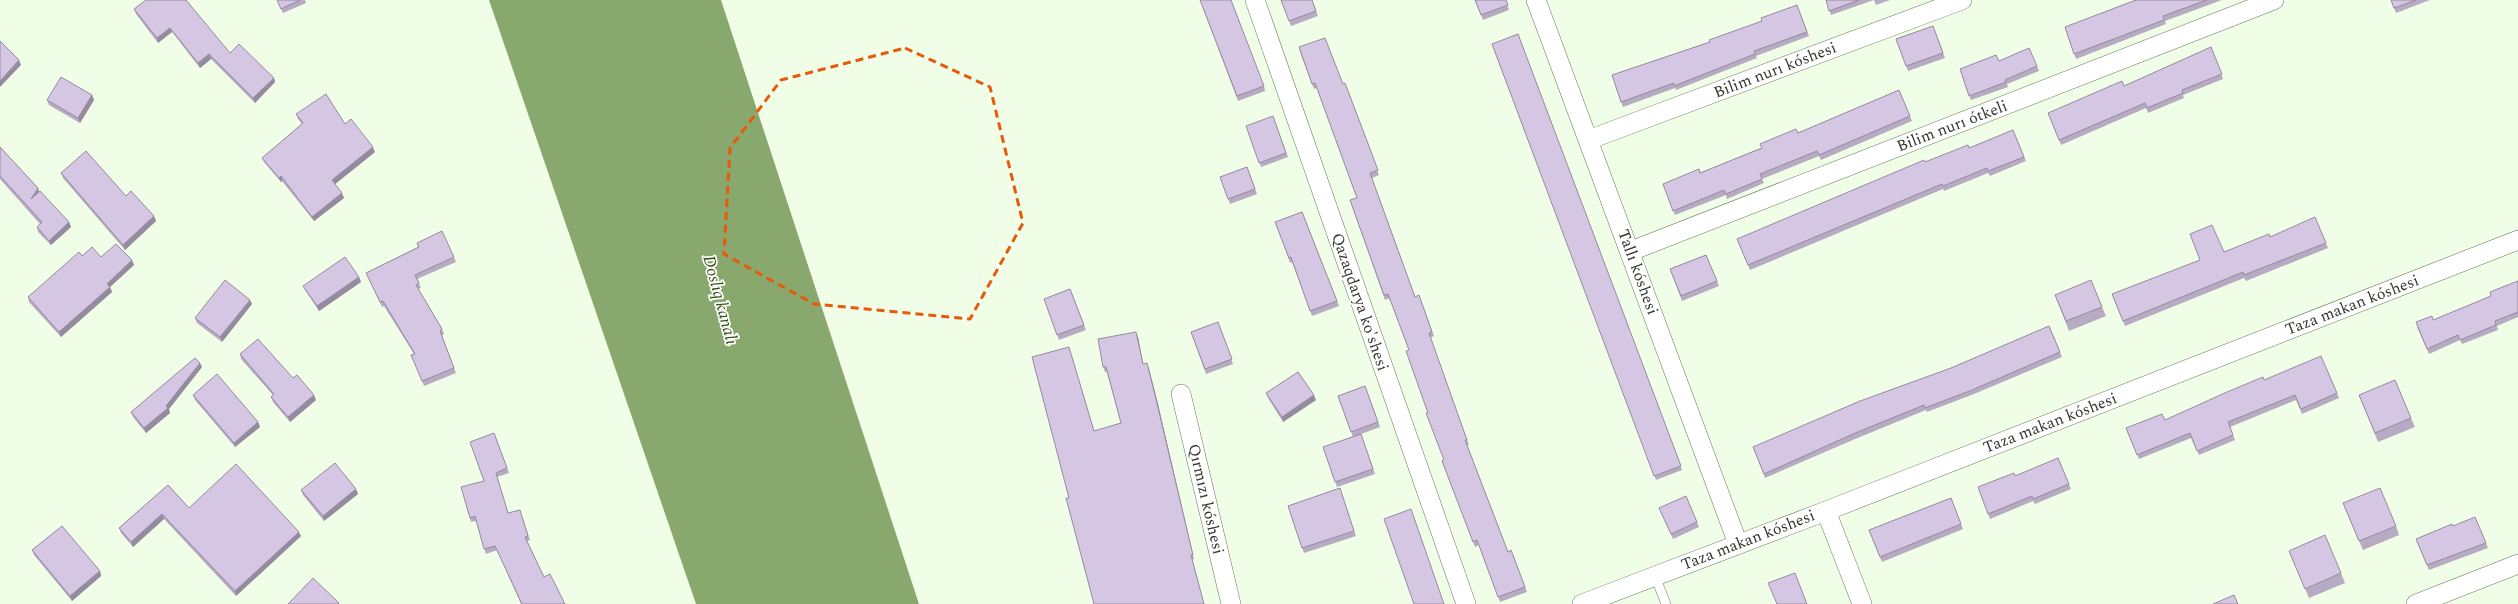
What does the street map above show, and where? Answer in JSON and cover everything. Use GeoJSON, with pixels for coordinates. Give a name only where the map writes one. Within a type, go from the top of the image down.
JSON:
{"type":"FeatureCollection","features":[{"type":"Feature","properties":{"kind":"street","name":"Qazaqdarya ko'shesi"},"geometry":{"type":"LineString","coordinates":[[1255,0],[1466,604]]}},
{"type":"Feature","properties":{"kind":"street","name":"Tallı kóshesi"},"geometry":{"type":"LineString","coordinates":[[1536,0],[1631,251],[1738,544]]}},
{"type":"Feature","properties":{"kind":"street","name":"Bilim nurı kóshesi"},"geometry":{"type":"LineString","coordinates":[[1588,140],[1962,0]]}},
{"type":"Feature","properties":{"kind":"street","name":"Bilim nurı ótkeli"},"geometry":{"type":"LineString","coordinates":[[1631,251],[2274,0]]}},
{"type":"Feature","properties":{"kind":"street","name":"Taza makan kóshesi"},"geometry":{"type":"LineString","coordinates":[[1582,604],[1826,511],[2518,240]]}},
{"type":"Feature","properties":{"kind":"street","name":"Qırmızı kóshesi"},"geometry":{"type":"LineString","coordinates":[[1181,394],[1231,604]]}},
{"type":"Feature","properties":{"kind":"street"},"geometry":{"type":"LineString","coordinates":[[1826,511],[1862,604]]}},
{"type":"Feature","properties":{"kind":"street"},"geometry":{"type":"LineString","coordinates":[[2416,604],[2518,564]]}},
{"type":"Feature","properties":{"kind":"lane"},"geometry":{"type":"LineString","coordinates":[[1655,576],[1666,604]]}},
{"type":"Feature","properties":{"kind":"highlighted area"},"geometry":{"type":"Polygon","coordinates":[[[905,48],[990,87],[1023,223],[970,319],[814,304],[724,254],[730,148],[781,80],[905,48]]]}},
{"type":"Feature","properties":{"kind":"water","name":"Doslıq kanalı"},"geometry":{"type":"Polygon","coordinates":[[[489,0],[721,0],[919,604],[696,604],[489,0]]]}},
{"type":"Feature","properties":{"kind":"building"},"geometry":{"type":"Polygon","coordinates":[[[146,0],[186,0],[230,53],[239,44],[274,78],[253,98],[209,54],[198,63],[170,28],[157,38],[134,9],[146,0]]]}},
{"type":"Feature","properties":{"kind":"building"},"geometry":{"type":"Polygon","coordinates":[[[277,0],[300,0],[281,9],[277,0]]]}},
{"type":"Feature","properties":{"kind":"building"},"geometry":{"type":"Polygon","coordinates":[[[1200,0],[1231,0],[1264,86],[1237,96],[1200,0]]]}},
{"type":"Feature","properties":{"kind":"building"},"geometry":{"type":"Polygon","coordinates":[[[1281,0],[1312,0],[1316,11],[1289,21],[1281,0]]]}},
{"type":"Feature","properties":{"kind":"building"},"geometry":{"type":"Polygon","coordinates":[[[1475,0],[1506,0],[1508,5],[1481,15],[1475,0]]]}},
{"type":"Feature","properties":{"kind":"building"},"geometry":{"type":"Polygon","coordinates":[[[1826,0],[1859,0],[1829,11],[1826,0]]]}},
{"type":"Feature","properties":{"kind":"building"},"geometry":{"type":"Polygon","coordinates":[[[2136,0],[2207,0],[2163,16],[2164,20],[2074,54],[2065,27],[2136,0]]]}},
{"type":"Feature","properties":{"kind":"building"},"geometry":{"type":"Polygon","coordinates":[[[2391,0],[2416,0],[2394,8],[2391,0]]]}},
{"type":"Feature","properties":{"kind":"building"},"geometry":{"type":"Polygon","coordinates":[[[1797,5],[1807,32],[1754,51],[1755,54],[1674,86],[1674,83],[1621,102],[1612,75],[1710,42],[1709,40],[1762,21],[1761,18],[1797,5]]]}},
{"type":"Feature","properties":{"kind":"building"},"geometry":{"type":"Polygon","coordinates":[[[1933,26],[1943,53],[1906,66],[1896,39],[1933,26]]]}},
{"type":"Feature","properties":{"kind":"building"},"geometry":{"type":"Polygon","coordinates":[[[1518,34],[1681,466],[1654,476],[1492,44],[1518,34]]]}},
{"type":"Feature","properties":{"kind":"building"},"geometry":{"type":"Polygon","coordinates":[[[1325,38],[1343,84],[1345,83],[1378,170],[1370,173],[1415,297],[1419,295],[1432,332],[1429,333],[1467,440],[1465,440],[1508,552],[1511,550],[1525,587],[1498,597],[1477,540],[1473,542],[1442,461],[1444,460],[1426,413],[1428,413],[1406,351],[1409,350],[1388,294],[1384,295],[1350,200],[1357,198],[1315,83],[1312,84],[1299,47],[1325,38]]]}},
{"type":"Feature","properties":{"kind":"building"},"geometry":{"type":"Polygon","coordinates":[[[0,41],[19,60],[0,81],[0,41]]]}},
{"type":"Feature","properties":{"kind":"building"},"geometry":{"type":"Polygon","coordinates":[[[2211,47],[2222,74],[2182,90],[2183,93],[2147,108],[2145,103],[2059,140],[2048,113],[2122,81],[2124,86],[2211,47]]]}},
{"type":"Feature","properties":{"kind":"building"},"geometry":{"type":"Polygon","coordinates":[[[2029,48],[2037,66],[2005,80],[2006,82],[1969,96],[1960,69],[1996,55],[1999,61],[2029,48]]]}},
{"type":"Feature","properties":{"kind":"building"},"geometry":{"type":"Polygon","coordinates":[[[61,77],[92,95],[78,118],[47,100],[61,77]]]}},
{"type":"Feature","properties":{"kind":"building"},"geometry":{"type":"Polygon","coordinates":[[[1899,90],[1910,116],[1819,155],[1817,151],[1760,174],[1762,179],[1726,194],[1724,190],[1673,211],[1663,184],[1699,169],[1700,173],[1762,148],[1760,144],[1796,129],[1798,133],[1899,90]]]}},
{"type":"Feature","properties":{"kind":"building"},"geometry":{"type":"Polygon","coordinates":[[[326,94],[345,124],[351,119],[373,147],[332,180],[342,193],[312,217],[281,176],[279,178],[262,158],[303,123],[296,114],[326,94]]]}},
{"type":"Feature","properties":{"kind":"building"},"geometry":{"type":"Polygon","coordinates":[[[1273,116],[1286,153],[1259,163],[1246,126],[1273,116]]]}},
{"type":"Feature","properties":{"kind":"building"},"geometry":{"type":"Polygon","coordinates":[[[2013,130],[2024,157],[1988,171],[1987,168],[1943,186],[1942,184],[1748,265],[1737,239],[1924,160],[1925,162],[1968,145],[1969,148],[2013,130]]]}},
{"type":"Feature","properties":{"kind":"building"},"geometry":{"type":"Polygon","coordinates":[[[0,147],[38,188],[31,199],[40,191],[69,222],[49,241],[37,227],[42,222],[0,176],[0,147]]]}},
{"type":"Feature","properties":{"kind":"building"},"geometry":{"type":"Polygon","coordinates":[[[86,151],[126,196],[131,191],[154,216],[123,245],[61,173],[86,151]]]}},
{"type":"Feature","properties":{"kind":"building"},"geometry":{"type":"Polygon","coordinates":[[[1247,167],[1255,189],[1228,199],[1220,177],[1247,167]]]}},
{"type":"Feature","properties":{"kind":"building"},"geometry":{"type":"Polygon","coordinates":[[[1302,212],[1337,301],[1310,311],[1291,257],[1289,258],[1275,222],[1302,212]]]}},
{"type":"Feature","properties":{"kind":"building"},"geometry":{"type":"Polygon","coordinates":[[[2315,217],[2326,243],[2244,275],[2243,272],[2123,321],[2112,294],[2200,260],[2190,234],[2212,225],[2224,252],[2269,234],[2270,237],[2315,217]]]}},
{"type":"Feature","properties":{"kind":"building"},"geometry":{"type":"Polygon","coordinates":[[[442,231],[454,257],[415,275],[419,283],[416,285],[442,329],[440,331],[454,368],[422,381],[411,355],[415,354],[383,301],[380,302],[366,273],[419,247],[417,243],[442,231]]]}},
{"type":"Feature","properties":{"kind":"building"},"geometry":{"type":"Polygon","coordinates":[[[116,244],[132,260],[107,284],[110,287],[59,332],[28,297],[79,252],[82,256],[92,247],[101,257],[116,244]]]}},
{"type":"Feature","properties":{"kind":"building"},"geometry":{"type":"Polygon","coordinates":[[[1706,255],[1717,281],[1681,296],[1670,269],[1706,255]]]}},
{"type":"Feature","properties":{"kind":"building"},"geometry":{"type":"Polygon","coordinates":[[[345,257],[359,277],[317,306],[303,286],[345,257]]]}},
{"type":"Feature","properties":{"kind":"building"},"geometry":{"type":"Polygon","coordinates":[[[225,280],[250,300],[220,337],[195,318],[225,280]]]}},
{"type":"Feature","properties":{"kind":"building"},"geometry":{"type":"Polygon","coordinates":[[[2091,280],[2102,307],[2066,321],[2055,295],[2091,280]]]}},
{"type":"Feature","properties":{"kind":"building"},"geometry":{"type":"Polygon","coordinates":[[[2518,281],[2518,312],[2495,321],[2496,325],[2460,340],[2458,335],[2427,349],[2416,322],[2432,316],[2433,320],[2491,296],[2490,292],[2518,281]]]}},
{"type":"Feature","properties":{"kind":"building"},"geometry":{"type":"Polygon","coordinates":[[[1070,289],[1084,325],[1057,335],[1044,299],[1070,289]]]}},
{"type":"Feature","properties":{"kind":"building"},"geometry":{"type":"Polygon","coordinates":[[[1218,322],[1232,359],[1205,369],[1191,332],[1218,322]]]}},
{"type":"Feature","properties":{"kind":"building"},"geometry":{"type":"Polygon","coordinates":[[[2049,326],[2060,352],[1972,390],[1925,408],[1924,405],[1853,434],[1764,474],[1753,447],[1860,401],[1951,368],[2049,326]]]}},
{"type":"Feature","properties":{"kind":"building"},"geometry":{"type":"Polygon","coordinates":[[[1136,332],[1143,364],[1147,363],[1155,395],[1193,555],[1191,555],[1204,604],[1094,604],[1066,498],[1069,498],[1032,357],[1069,347],[1094,431],[1121,423],[1106,367],[1103,367],[1098,339],[1136,332]]]}},
{"type":"Feature","properties":{"kind":"building"},"geometry":{"type":"Polygon","coordinates":[[[258,339],[293,378],[297,375],[314,395],[288,417],[271,397],[274,394],[240,354],[258,339]]]}},
{"type":"Feature","properties":{"kind":"building"},"geometry":{"type":"Polygon","coordinates":[[[2321,356],[2337,393],[2301,409],[2295,395],[2228,422],[2233,435],[2197,451],[2190,433],[2137,455],[2126,428],[2162,414],[2165,420],[2263,377],[2264,380],[2321,356]]]}},
{"type":"Feature","properties":{"kind":"building"},"geometry":{"type":"Polygon","coordinates":[[[195,358],[200,363],[166,406],[168,408],[144,428],[131,412],[195,358]]]}},
{"type":"Feature","properties":{"kind":"building"},"geometry":{"type":"Polygon","coordinates":[[[1298,372],[1314,395],[1282,417],[1266,393],[1298,372]]]}},
{"type":"Feature","properties":{"kind":"building"},"geometry":{"type":"Polygon","coordinates":[[[217,374],[258,422],[234,443],[193,395],[217,374]]]}},
{"type":"Feature","properties":{"kind":"building"},"geometry":{"type":"Polygon","coordinates":[[[2395,380],[2411,418],[2375,433],[2359,395],[2395,380]]]}},
{"type":"Feature","properties":{"kind":"building"},"geometry":{"type":"Polygon","coordinates":[[[1365,386],[1378,422],[1351,432],[1338,396],[1365,386]]]}},
{"type":"Feature","properties":{"kind":"building"},"geometry":{"type":"Polygon","coordinates":[[[494,433],[507,468],[496,473],[508,513],[520,510],[528,536],[525,537],[544,577],[550,574],[565,604],[522,604],[495,546],[484,549],[475,516],[470,518],[461,487],[484,481],[470,442],[494,433]]]}},
{"type":"Feature","properties":{"kind":"building"},"geometry":{"type":"Polygon","coordinates":[[[1361,434],[1373,469],[1335,482],[1323,447],[1361,434]]]}},
{"type":"Feature","properties":{"kind":"building"},"geometry":{"type":"Polygon","coordinates":[[[2058,458],[2069,484],[2033,499],[2032,496],[1988,514],[1978,487],[2014,473],[2015,476],[2058,458]]]}},
{"type":"Feature","properties":{"kind":"building"},"geometry":{"type":"Polygon","coordinates":[[[335,463],[356,489],[323,516],[301,490],[335,463]]]}},
{"type":"Feature","properties":{"kind":"building"},"geometry":{"type":"Polygon","coordinates":[[[236,464],[299,532],[235,591],[162,514],[131,542],[119,528],[168,485],[189,508],[236,464]]]}},
{"type":"Feature","properties":{"kind":"building"},"geometry":{"type":"Polygon","coordinates":[[[1340,488],[1354,531],[1302,548],[1288,506],[1340,488]]]}},
{"type":"Feature","properties":{"kind":"building"},"geometry":{"type":"Polygon","coordinates":[[[2380,488],[2396,526],[2359,541],[2343,503],[2380,488]]]}},
{"type":"Feature","properties":{"kind":"building"},"geometry":{"type":"Polygon","coordinates":[[[1686,496],[1697,522],[1671,534],[1659,508],[1686,496]]]}},
{"type":"Feature","properties":{"kind":"building"},"geometry":{"type":"Polygon","coordinates":[[[1951,498],[1961,524],[1880,557],[1869,530],[1951,498]]]}},
{"type":"Feature","properties":{"kind":"building"},"geometry":{"type":"Polygon","coordinates":[[[1411,509],[1444,604],[1414,604],[1384,519],[1411,509]]]}},
{"type":"Feature","properties":{"kind":"building"},"geometry":{"type":"Polygon","coordinates":[[[2475,517],[2486,543],[2427,565],[2416,539],[2452,524],[2453,526],[2475,517]]]}},
{"type":"Feature","properties":{"kind":"building"},"geometry":{"type":"Polygon","coordinates":[[[62,526],[100,571],[70,596],[32,550],[62,526]]]}},
{"type":"Feature","properties":{"kind":"building"},"geometry":{"type":"Polygon","coordinates":[[[2325,535],[2341,573],[2305,589],[2289,551],[2325,535]]]}},
{"type":"Feature","properties":{"kind":"building"},"geometry":{"type":"Polygon","coordinates":[[[1795,573],[1807,604],[1777,604],[1768,583],[1795,573]]]}},
{"type":"Feature","properties":{"kind":"building"},"geometry":{"type":"Polygon","coordinates":[[[313,578],[339,603],[288,604],[313,578]]]}},
{"type":"Feature","properties":{"kind":"building"},"geometry":{"type":"Polygon","coordinates":[[[2234,595],[2238,604],[2213,604],[2234,595]]]}}]}
